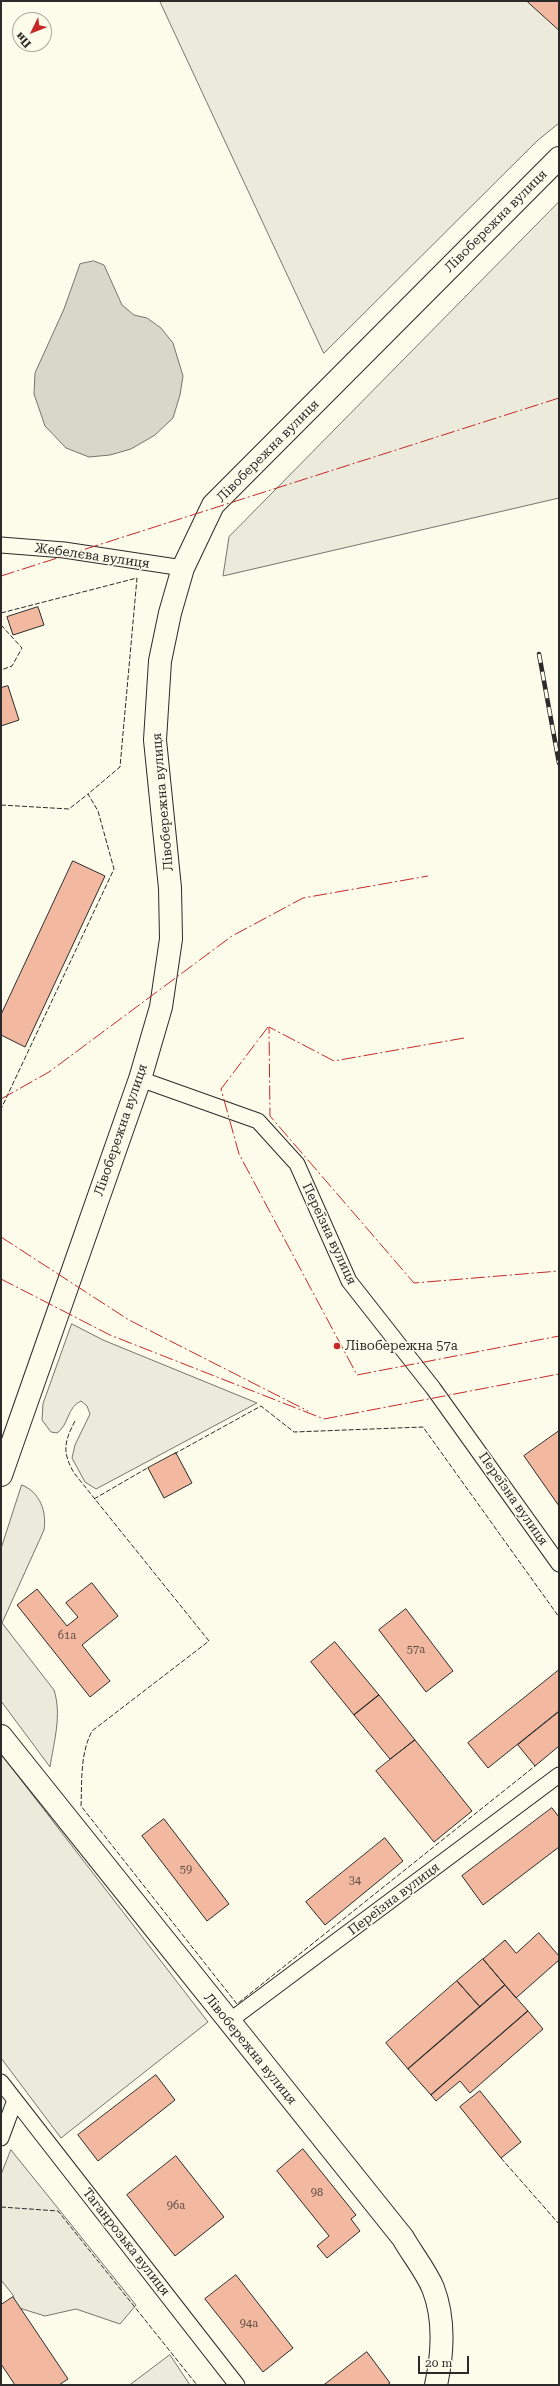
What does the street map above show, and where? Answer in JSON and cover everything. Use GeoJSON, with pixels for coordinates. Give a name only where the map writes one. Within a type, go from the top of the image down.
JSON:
{"type":"FeatureCollection","features":[{"type":"Feature","properties":{"kind":"main road","name":"Лівобережна вулиця"},"geometry":{"type":"LineString","coordinates":[[1,1475],[140,1079],[161,1007],[171,939],[170,888],[155,740],[160,661],[170,613],[183,568],[214,505],[559,158]]}},
{"type":"Feature","properties":{"kind":"main road","name":"Лівобережна вулиця"},"geometry":{"type":"LineString","coordinates":[[1,1736],[402,2238],[433,2287],[441,2318],[442,2355],[436,2385]]}},
{"type":"Feature","properties":{"kind":"street","name":"Жебелєва вулиця"},"geometry":{"type":"LineString","coordinates":[[1,545],[64,550],[183,568]]}},
{"type":"Feature","properties":{"kind":"street","name":"Переїзна вулиця"},"geometry":{"type":"LineString","coordinates":[[140,1079],[258,1121],[296,1164],[349,1281],[434,1388],[559,1564]]}},
{"type":"Feature","properties":{"kind":"street","name":"Переїзна вулиця"},"geometry":{"type":"LineString","coordinates":[[228,2022],[559,1775]]}},
{"type":"Feature","properties":{"kind":"street","name":"Таганрозька вулиця"},"geometry":{"type":"LineString","coordinates":[[1,2082],[236,2385]]}},
{"type":"Feature","properties":{"kind":"street"},"geometry":{"type":"LineString","coordinates":[[1,2138],[15,2100]]}},
{"type":"Feature","properties":{"kind":"shaded area"},"geometry":{"type":"Polygon","coordinates":[[[160,1],[559,1],[559,123],[537,141],[324,353],[160,1]]]}},
{"type":"Feature","properties":{"kind":"shaded area"},"geometry":{"type":"Polygon","coordinates":[[[559,202],[559,498],[223,576],[229,537],[559,202]]]}},
{"type":"Feature","properties":{"kind":"shaded area"},"geometry":{"type":"Polygon","coordinates":[[[94,261],[104,265],[122,305],[134,315],[147,318],[161,328],[173,343],[183,376],[180,395],[173,418],[155,435],[131,449],[110,455],[89,457],[66,448],[45,426],[34,394],[35,373],[64,309],[80,264],[94,261]]]}},
{"type":"Feature","properties":{"kind":"shaded area"},"geometry":{"type":"Polygon","coordinates":[[[72,1324],[103,1340],[257,1403],[96,1489],[85,1482],[72,1458],[75,1445],[90,1414],[87,1406],[81,1401],[76,1404],[61,1430],[57,1433],[51,1432],[42,1420],[43,1404],[72,1324]]]}},
{"type":"Feature","properties":{"kind":"shaded area"},"geometry":{"type":"Polygon","coordinates":[[[22,1485],[33,1492],[41,1503],[45,1523],[44,1530],[2,1623],[54,1690],[57,1718],[50,1767],[1,1701],[1,1549],[22,1485]]]}},
{"type":"Feature","properties":{"kind":"shaded area"},"geometry":{"type":"Polygon","coordinates":[[[1,1754],[208,2022],[61,2138],[1,2058],[1,1754]]]}},
{"type":"Feature","properties":{"kind":"shaded area"},"geometry":{"type":"Polygon","coordinates":[[[11,2150],[136,2305],[120,2324],[76,2309],[45,2316],[16,2307],[13,2295],[1,2280],[1,2175],[11,2150]]]}},
{"type":"Feature","properties":{"kind":"shaded area"},"geometry":{"type":"Polygon","coordinates":[[[170,2355],[190,2385],[130,2385],[170,2355]]]}},
{"type":"Feature","properties":{"kind":"building"},"geometry":{"type":"Polygon","coordinates":[[[527,1],[559,1],[559,30],[527,1]]]}},
{"type":"Feature","properties":{"kind":"building"},"geometry":{"type":"Polygon","coordinates":[[[38,607],[44,625],[13,635],[7,617],[38,607]]]}},
{"type":"Feature","properties":{"kind":"building"},"geometry":{"type":"Polygon","coordinates":[[[8,686],[19,720],[1,726],[1,688],[8,686]]]}},
{"type":"Feature","properties":{"kind":"building"},"geometry":{"type":"Polygon","coordinates":[[[73,861],[105,876],[25,1047],[1,1035],[1,1015],[73,861]]]}},
{"type":"Feature","properties":{"kind":"building"},"geometry":{"type":"Polygon","coordinates":[[[559,1431],[559,1506],[524,1456],[559,1431]]]}},
{"type":"Feature","properties":{"kind":"building"},"geometry":{"type":"Polygon","coordinates":[[[176,1453],[192,1483],[164,1498],[148,1468],[176,1453]]]}},
{"type":"Feature","properties":{"kind":"building"},"geometry":{"type":"Polygon","coordinates":[[[92,1583],[118,1616],[82,1645],[110,1681],[90,1697],[17,1605],[37,1589],[67,1626],[78,1617],[66,1603],[92,1583]]]}},
{"type":"Feature","properties":{"kind":"building"},"geometry":{"type":"Polygon","coordinates":[[[406,1609],[453,1671],[426,1692],[379,1630],[406,1609]]]}},
{"type":"Feature","properties":{"kind":"building"},"geometry":{"type":"Polygon","coordinates":[[[335,1642],[379,1695],[354,1715],[311,1662],[335,1642]]]}},
{"type":"Feature","properties":{"kind":"building"},"geometry":{"type":"Polygon","coordinates":[[[559,1670],[559,1711],[488,1768],[468,1743],[559,1670]]]}},
{"type":"Feature","properties":{"kind":"building"},"geometry":{"type":"Polygon","coordinates":[[[379,1695],[415,1740],[390,1759],[354,1715],[379,1695]]]}},
{"type":"Feature","properties":{"kind":"building"},"geometry":{"type":"Polygon","coordinates":[[[559,1712],[559,1746],[535,1766],[518,1745],[559,1712]]]}},
{"type":"Feature","properties":{"kind":"building"},"geometry":{"type":"Polygon","coordinates":[[[415,1740],[472,1811],[434,1842],[376,1771],[415,1740]]]}},
{"type":"Feature","properties":{"kind":"building"},"geometry":{"type":"Polygon","coordinates":[[[552,1808],[559,1817],[559,1847],[483,1905],[462,1876],[552,1808]]]}},
{"type":"Feature","properties":{"kind":"building"},"geometry":{"type":"Polygon","coordinates":[[[164,1819],[229,1904],[207,1921],[142,1836],[164,1819]]]}},
{"type":"Feature","properties":{"kind":"building"},"geometry":{"type":"Polygon","coordinates":[[[385,1838],[403,1861],[325,1925],[306,1902],[385,1838]]]}},
{"type":"Feature","properties":{"kind":"building"},"geometry":{"type":"Polygon","coordinates":[[[539,1933],[559,1956],[559,1960],[516,1998],[483,1959],[505,1940],[516,1953],[539,1933]]]}},
{"type":"Feature","properties":{"kind":"building"},"geometry":{"type":"Polygon","coordinates":[[[483,1959],[505,1985],[480,2007],[457,1981],[483,1959]]]}},
{"type":"Feature","properties":{"kind":"building"},"geometry":{"type":"Polygon","coordinates":[[[457,1981],[480,2007],[408,2069],[386,2043],[457,1981]]]}},
{"type":"Feature","properties":{"kind":"building"},"geometry":{"type":"Polygon","coordinates":[[[505,1985],[528,2011],[431,2095],[408,2069],[505,1985]]]}},
{"type":"Feature","properties":{"kind":"building"},"geometry":{"type":"Polygon","coordinates":[[[528,2011],[543,2029],[470,2093],[460,2081],[436,2101],[431,2095],[528,2011]]]}},
{"type":"Feature","properties":{"kind":"building"},"geometry":{"type":"Polygon","coordinates":[[[156,2075],[175,2100],[98,2161],[78,2135],[156,2075]]]}},
{"type":"Feature","properties":{"kind":"building"},"geometry":{"type":"Polygon","coordinates":[[[480,2091],[521,2142],[501,2158],[460,2107],[480,2091]]]}},
{"type":"Feature","properties":{"kind":"building"},"geometry":{"type":"Polygon","coordinates":[[[303,2149],[356,2215],[351,2219],[360,2231],[327,2258],[317,2246],[329,2236],[277,2171],[303,2149]]]}},
{"type":"Feature","properties":{"kind":"building"},"geometry":{"type":"Polygon","coordinates":[[[176,2156],[224,2217],[175,2256],[127,2195],[176,2156]]]}},
{"type":"Feature","properties":{"kind":"building"},"geometry":{"type":"Polygon","coordinates":[[[236,2275],[293,2348],[263,2372],[205,2299],[236,2275]]]}},
{"type":"Feature","properties":{"kind":"building"},"geometry":{"type":"Polygon","coordinates":[[[13,2297],[68,2379],[59,2385],[15,2385],[1,2364],[1,2305],[13,2297]]]}},
{"type":"Feature","properties":{"kind":"building"},"geometry":{"type":"Polygon","coordinates":[[[367,2352],[390,2383],[387,2385],[324,2385],[367,2352]]]}},
{"type":"Feature","properties":{"kind":"railway"},"geometry":{"type":"LineString","coordinates":[[539,654],[559,763]]}},
{"type":"Feature","properties":{"kind":"fence"},"geometry":{"type":"LineString","coordinates":[[1,613],[137,578],[120,767],[88,794],[98,811],[114,869],[1,1109]]}},
{"type":"Feature","properties":{"kind":"fence"},"geometry":{"type":"LineString","coordinates":[[1,625],[22,648],[12,666],[1,670]]}},
{"type":"Feature","properties":{"kind":"fence"},"geometry":{"type":"LineString","coordinates":[[1,805],[69,809],[88,794]]}},
{"type":"Feature","properties":{"kind":"fence"},"geometry":{"type":"LineString","coordinates":[[174,1454],[261,1406],[294,1432],[423,1427],[559,1617]]}},
{"type":"Feature","properties":{"kind":"fence"},"geometry":{"type":"LineString","coordinates":[[75,1421],[66,1447],[66,1453],[74,1473],[209,1641],[92,1731],[85,1749],[81,1806],[237,2004],[535,1766]]}},
{"type":"Feature","properties":{"kind":"fence"},"geometry":{"type":"LineString","coordinates":[[94,1499],[149,1467]]}},
{"type":"Feature","properties":{"kind":"fence"},"geometry":{"type":"LineString","coordinates":[[501,2158],[559,2224]]}},
{"type":"Feature","properties":{"kind":"fence"},"geometry":{"type":"LineString","coordinates":[[1,2207],[58,2211],[197,2385]]}},
{"type":"Feature","properties":{"kind":"power"},"geometry":{"type":"LineString","coordinates":[[1,576],[559,398]]}},
{"type":"Feature","properties":{"kind":"power"},"geometry":{"type":"LineString","coordinates":[[1,1099],[49,1072],[232,936],[303,898],[428,876]]}},
{"type":"Feature","properties":{"kind":"power"},"geometry":{"type":"LineString","coordinates":[[268,1027],[221,1089],[239,1154],[357,1375],[559,1336]]}},
{"type":"Feature","properties":{"kind":"power"},"geometry":{"type":"LineString","coordinates":[[464,1038],[334,1061],[269,1027],[270,1116],[414,1283],[559,1271]]}},
{"type":"Feature","properties":{"kind":"power"},"geometry":{"type":"LineString","coordinates":[[1,1237],[129,1320],[308,1411]]}},
{"type":"Feature","properties":{"kind":"power"},"geometry":{"type":"LineString","coordinates":[[1,1279],[110,1335],[324,1419],[559,1374]]}},
{"type":"Feature","properties":{"kind":"place","name":"Лівобережна 57а"},"geometry":{"type":"Point","coordinates":[337,1346]}}]}
